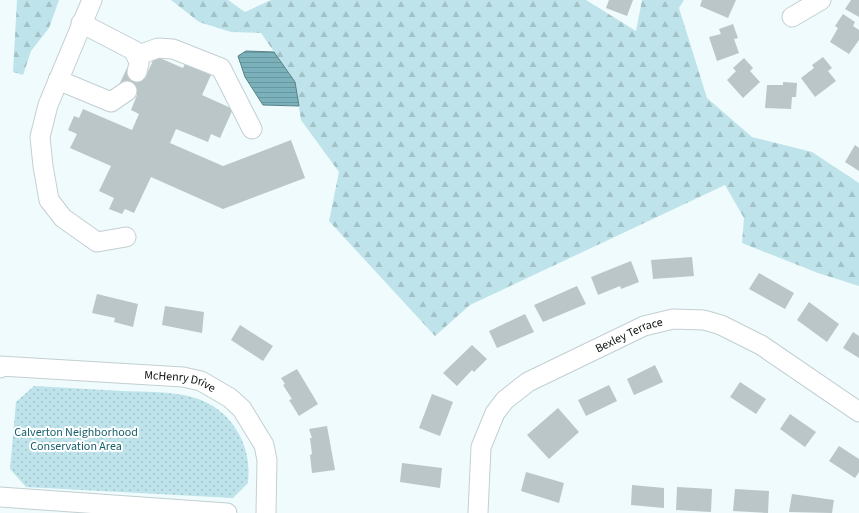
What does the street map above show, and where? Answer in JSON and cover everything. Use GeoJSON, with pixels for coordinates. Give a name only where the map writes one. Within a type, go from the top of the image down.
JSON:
{"type":"FeatureCollection","features":[{"type":"Feature","properties":{"kind":"street"},"geometry":{"type":"LineString","coordinates":[[92,0],[81,23],[48,105],[40,137],[43,166],[49,200],[64,218],[97,242],[126,238]]}},
{"type":"Feature","properties":{"kind":"street"},"geometry":{"type":"LineString","coordinates":[[792,16],[821,0]]}},
{"type":"Feature","properties":{"kind":"street"},"geometry":{"type":"LineString","coordinates":[[81,23],[135,52],[136,64],[158,48],[173,49],[221,68],[252,129]]}},
{"type":"Feature","properties":{"kind":"street"},"geometry":{"type":"LineString","coordinates":[[58,80],[111,102],[127,91]]}},
{"type":"Feature","properties":{"kind":"street","name":"Bexley Terrace"},"geometry":{"type":"LineString","coordinates":[[478,513],[481,447],[494,413],[505,400],[528,382],[644,326],[673,319],[704,320],[720,325],[761,345],[859,412]]}},
{"type":"Feature","properties":{"kind":"street","name":"McHenry Drive"},"geometry":{"type":"LineString","coordinates":[[0,367],[183,377],[201,381],[230,398],[242,408],[264,445],[267,460],[266,513]]}},
{"type":"Feature","properties":{"kind":"street"},"geometry":{"type":"LineString","coordinates":[[0,497],[227,513]]}},
{"type":"Feature","properties":{"kind":"green space"},"geometry":{"type":"Polygon","coordinates":[[[17,0],[59,0],[49,28],[31,51],[23,75],[13,72],[17,0]]]}},
{"type":"Feature","properties":{"kind":"green space"},"geometry":{"type":"Polygon","coordinates":[[[171,0],[228,0],[245,12],[271,0],[586,0],[636,31],[642,0],[684,0],[679,8],[707,98],[752,137],[812,152],[859,183],[859,286],[818,273],[742,243],[744,218],[725,185],[470,305],[435,336],[329,221],[339,172],[301,120],[295,82],[261,33],[231,32],[199,22],[171,0]]]}},
{"type":"Feature","properties":{"kind":"green space","name":"Calverton Neighborhood Conservation Area"},"geometry":{"type":"Polygon","coordinates":[[[34,386],[166,393],[184,395],[206,402],[228,418],[236,429],[247,455],[249,469],[248,483],[233,498],[26,487],[10,469],[16,402],[34,386]]]}},
{"type":"Feature","properties":{"kind":"shaded area"},"geometry":{"type":"Polygon","coordinates":[[[246,51],[274,52],[295,82],[299,106],[263,105],[245,77],[238,56],[246,51]]]}},
{"type":"Feature","properties":{"kind":"building"},"geometry":{"type":"Polygon","coordinates":[[[609,0],[633,0],[627,16],[606,8],[609,0]]]}},
{"type":"Feature","properties":{"kind":"building"},"geometry":{"type":"Polygon","coordinates":[[[702,0],[736,0],[728,18],[700,6],[702,0]]]}},
{"type":"Feature","properties":{"kind":"building"},"geometry":{"type":"Polygon","coordinates":[[[851,0],[859,0],[859,17],[845,9],[851,0]]]}},
{"type":"Feature","properties":{"kind":"building"},"geometry":{"type":"Polygon","coordinates":[[[843,14],[855,22],[853,26],[859,30],[859,40],[849,54],[830,42],[838,28],[835,26],[843,14]]]}},
{"type":"Feature","properties":{"kind":"building"},"geometry":{"type":"Polygon","coordinates":[[[733,24],[738,38],[734,39],[739,53],[717,61],[709,37],[721,34],[719,29],[733,24]]]}},
{"type":"Feature","properties":{"kind":"building"},"geometry":{"type":"Polygon","coordinates":[[[155,56],[183,68],[185,64],[211,75],[202,95],[233,109],[220,138],[211,134],[208,142],[176,129],[170,143],[223,166],[291,140],[305,178],[223,209],[151,177],[134,213],[125,209],[122,214],[109,209],[114,198],[99,191],[111,166],[70,148],[77,134],[68,130],[74,116],[79,118],[83,109],[132,130],[139,114],[131,110],[137,95],[118,87],[127,68],[146,76],[155,56]]]}},
{"type":"Feature","properties":{"kind":"building"},"geometry":{"type":"Polygon","coordinates":[[[823,57],[832,68],[828,71],[836,81],[815,97],[801,78],[814,68],[812,65],[823,57]]]}},
{"type":"Feature","properties":{"kind":"building"},"geometry":{"type":"Polygon","coordinates":[[[744,58],[753,68],[750,71],[760,82],[743,98],[727,80],[736,71],[733,68],[744,58]]]}},
{"type":"Feature","properties":{"kind":"building"},"geometry":{"type":"Polygon","coordinates":[[[783,82],[797,83],[796,97],[792,97],[791,109],[765,108],[767,85],[783,85],[783,82]]]}},
{"type":"Feature","properties":{"kind":"building"},"geometry":{"type":"Polygon","coordinates":[[[855,145],[859,148],[859,171],[845,162],[855,145]]]}},
{"type":"Feature","properties":{"kind":"building"},"geometry":{"type":"Polygon","coordinates":[[[692,257],[694,276],[653,279],[651,260],[692,257]]]}},
{"type":"Feature","properties":{"kind":"building"},"geometry":{"type":"Polygon","coordinates":[[[631,261],[639,282],[621,289],[620,286],[598,295],[591,277],[631,261]]]}},
{"type":"Feature","properties":{"kind":"building"},"geometry":{"type":"Polygon","coordinates":[[[759,273],[794,293],[785,309],[749,289],[759,273]]]}},
{"type":"Feature","properties":{"kind":"building"},"geometry":{"type":"Polygon","coordinates":[[[577,286],[586,304],[543,322],[534,305],[577,286]]]}},
{"type":"Feature","properties":{"kind":"building"},"geometry":{"type":"Polygon","coordinates":[[[97,294],[138,304],[133,327],[114,322],[115,318],[92,313],[97,294]]]}},
{"type":"Feature","properties":{"kind":"building"},"geometry":{"type":"Polygon","coordinates":[[[809,302],[839,324],[827,342],[797,320],[809,302]]]}},
{"type":"Feature","properties":{"kind":"building"},"geometry":{"type":"Polygon","coordinates":[[[165,306],[204,312],[202,333],[162,325],[165,306]]]}},
{"type":"Feature","properties":{"kind":"building"},"geometry":{"type":"Polygon","coordinates":[[[525,314],[534,332],[497,348],[489,331],[525,314]]]}},
{"type":"Feature","properties":{"kind":"building"},"geometry":{"type":"Polygon","coordinates":[[[240,325],[273,346],[263,361],[231,340],[240,325]]]}},
{"type":"Feature","properties":{"kind":"building"},"geometry":{"type":"Polygon","coordinates":[[[853,332],[859,336],[859,358],[843,348],[853,332]]]}},
{"type":"Feature","properties":{"kind":"building"},"geometry":{"type":"Polygon","coordinates":[[[472,345],[487,359],[474,372],[472,370],[457,386],[443,373],[472,345]]]}},
{"type":"Feature","properties":{"kind":"building"},"geometry":{"type":"Polygon","coordinates":[[[655,365],[663,382],[634,395],[627,379],[655,365]]]}},
{"type":"Feature","properties":{"kind":"building"},"geometry":{"type":"Polygon","coordinates":[[[297,369],[318,404],[299,416],[289,400],[292,399],[283,385],[285,384],[281,378],[297,369]]]}},
{"type":"Feature","properties":{"kind":"building"},"geometry":{"type":"Polygon","coordinates":[[[740,382],[766,399],[756,414],[730,397],[740,382]]]}},
{"type":"Feature","properties":{"kind":"building"},"geometry":{"type":"Polygon","coordinates":[[[609,385],[617,401],[586,416],[578,400],[609,385]]]}},
{"type":"Feature","properties":{"kind":"building"},"geometry":{"type":"Polygon","coordinates":[[[432,394],[453,402],[440,436],[419,428],[432,394]]]}},
{"type":"Feature","properties":{"kind":"building"},"geometry":{"type":"Polygon","coordinates":[[[558,408],[579,432],[549,459],[527,435],[558,408]]]}},
{"type":"Feature","properties":{"kind":"building"},"geometry":{"type":"Polygon","coordinates":[[[790,414],[816,432],[805,447],[780,429],[790,414]]]}},
{"type":"Feature","properties":{"kind":"building"},"geometry":{"type":"Polygon","coordinates":[[[327,426],[335,470],[312,473],[310,438],[312,438],[309,429],[327,426]]]}},
{"type":"Feature","properties":{"kind":"building"},"geometry":{"type":"Polygon","coordinates":[[[839,446],[859,459],[859,472],[855,478],[829,461],[839,446]]]}},
{"type":"Feature","properties":{"kind":"building"},"geometry":{"type":"Polygon","coordinates":[[[402,463],[442,468],[440,488],[400,482],[402,463]]]}},
{"type":"Feature","properties":{"kind":"building"},"geometry":{"type":"Polygon","coordinates":[[[526,472],[564,483],[559,503],[521,491],[526,472]]]}},
{"type":"Feature","properties":{"kind":"building"},"geometry":{"type":"Polygon","coordinates":[[[632,485],[664,488],[664,508],[631,505],[632,485]]]}},
{"type":"Feature","properties":{"kind":"building"},"geometry":{"type":"Polygon","coordinates":[[[677,487],[712,489],[711,512],[676,510],[677,487]]]}},
{"type":"Feature","properties":{"kind":"building"},"geometry":{"type":"Polygon","coordinates":[[[735,489],[769,491],[768,513],[733,511],[735,489]]]}},
{"type":"Feature","properties":{"kind":"building"},"geometry":{"type":"Polygon","coordinates":[[[792,494],[834,500],[832,513],[789,512],[792,494]]]}}]}
